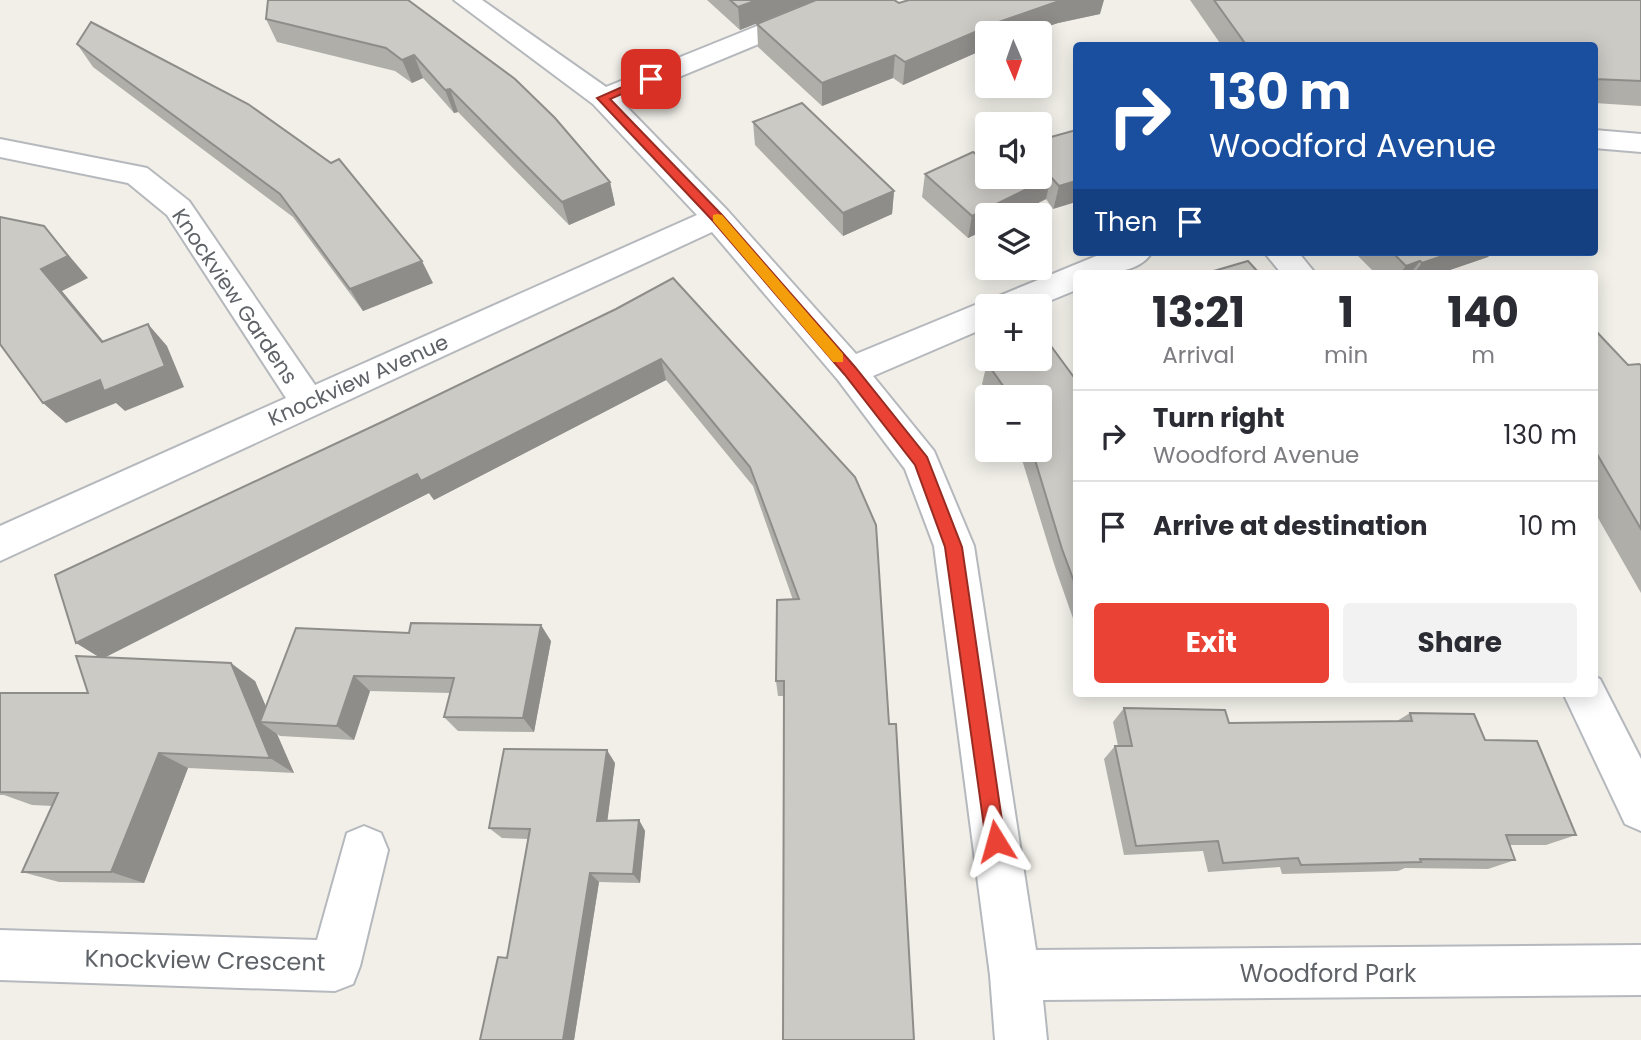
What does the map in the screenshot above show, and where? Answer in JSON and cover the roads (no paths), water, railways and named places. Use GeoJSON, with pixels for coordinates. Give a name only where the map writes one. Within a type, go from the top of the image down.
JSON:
{"type":"FeatureCollection","features":[{"type":"Feature","properties":{"kind":"street"},"geometry":{"type":"LineString","coordinates":[[466,0],[603,98],[717,218],[850,371],[922,462],[954,547],[1015,975],[1021,1040]]}},
{"type":"Feature","properties":{"kind":"street"},"geometry":{"type":"LineString","coordinates":[[603,98],[844,0]]}},
{"type":"Feature","properties":{"kind":"street"},"geometry":{"type":"LineString","coordinates":[[1598,139],[1641,143]]}},
{"type":"Feature","properties":{"kind":"street","name":"Knockview Gardens"},"geometry":{"type":"LineString","coordinates":[[0,148],[137,175],[178,208],[308,403]]}},
{"type":"Feature","properties":{"kind":"street","name":"Knockview Avenue"},"geometry":{"type":"LineString","coordinates":[[0,544],[717,218]]}},
{"type":"Feature","properties":{"kind":"street"},"geometry":{"type":"LineString","coordinates":[[1092,270],[1126,256]]}},
{"type":"Feature","properties":{"kind":"street"},"geometry":{"type":"LineString","coordinates":[[1284,256],[1296,270]]}},
{"type":"Feature","properties":{"kind":"street"},"geometry":{"type":"LineString","coordinates":[[1035,294],[1073,278]]}},
{"type":"Feature","properties":{"kind":"street"},"geometry":{"type":"LineString","coordinates":[[850,371],[975,319]]}},
{"type":"Feature","properties":{"kind":"street"},"geometry":{"type":"LineString","coordinates":[[1587,697],[1641,808]]}},
{"type":"Feature","properties":{"kind":"street","name":"Knockview Crescent"},"geometry":{"type":"LineString","coordinates":[[0,955],[335,966],[364,850]]}},
{"type":"Feature","properties":{"kind":"street","name":"Woodford Park"},"geometry":{"type":"LineString","coordinates":[[1015,975],[1641,970]]}}]}
